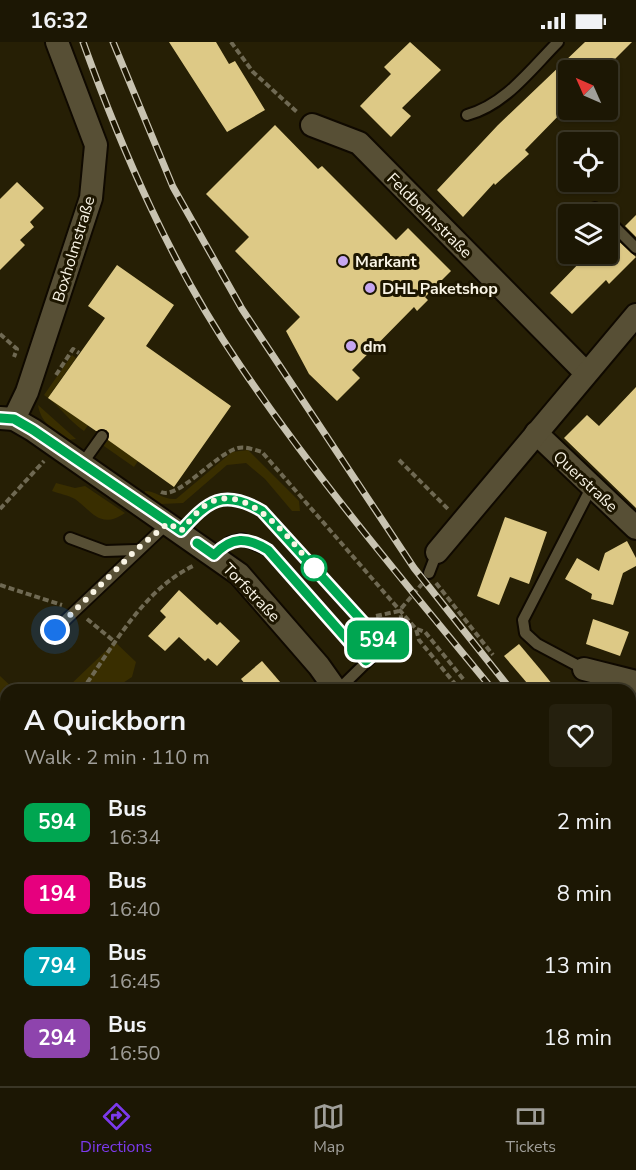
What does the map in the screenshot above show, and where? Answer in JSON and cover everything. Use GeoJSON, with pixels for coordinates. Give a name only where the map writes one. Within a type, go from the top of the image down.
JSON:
{"type":"FeatureCollection","features":[{"type":"Feature","properties":{"kind":"street","name":"Boxholmstraße"},"geometry":{"type":"LineString","coordinates":[[7,419],[27,392],[92,187],[96,145],[57,42]]}},
{"type":"Feature","properties":{"kind":"street","name":"Feldbehnstraße"},"geometry":{"type":"LineString","coordinates":[[312,125],[359,143],[586,373]]}},
{"type":"Feature","properties":{"kind":"street"},"geometry":{"type":"LineString","coordinates":[[437,552],[636,315]]}},
{"type":"Feature","properties":{"kind":"street","name":"Torfstraße"},"geometry":{"type":"LineString","coordinates":[[7,419],[82,464],[239,574],[332,684]]}},
{"type":"Feature","properties":{"kind":"street","name":"Querstraße"},"geometry":{"type":"LineString","coordinates":[[536,433],[636,528]]}},
{"type":"Feature","properties":{"kind":"street"},"geometry":{"type":"LineString","coordinates":[[584,669],[636,682]]}},
{"type":"Feature","properties":{"kind":"lane"},"geometry":{"type":"LineString","coordinates":[[467,115],[484,111],[501,99],[558,42]]}},
{"type":"Feature","properties":{"kind":"lane"},"geometry":{"type":"LineString","coordinates":[[618,230],[636,248]]}},
{"type":"Feature","properties":{"kind":"lane"},"geometry":{"type":"LineString","coordinates":[[82,464],[102,436]]}},
{"type":"Feature","properties":{"kind":"lane"},"geometry":{"type":"LineString","coordinates":[[584,669],[537,644],[525,633],[523,620],[592,486]]}},
{"type":"Feature","properties":{"kind":"lane"},"geometry":{"type":"LineString","coordinates":[[55,630],[76,612],[136,550],[213,501],[243,500],[262,511],[384,645],[343,684]]}},
{"type":"Feature","properties":{"kind":"lane"},"geometry":{"type":"LineString","coordinates":[[70,538],[105,551],[136,550]]}},
{"type":"Feature","properties":{"kind":"lane"},"geometry":{"type":"LineString","coordinates":[[214,555],[230,542],[242,539],[268,550],[366,661]]}},
{"type":"Feature","properties":{"kind":"lane"},"geometry":{"type":"LineString","coordinates":[[426,577],[437,552]]}},
{"type":"Feature","properties":{"kind":"path"},"geometry":{"type":"LineString","coordinates":[[231,42],[253,72],[312,125]]}},
{"type":"Feature","properties":{"kind":"path"},"geometry":{"type":"LineString","coordinates":[[0,334],[17,349],[11,368]]}},
{"type":"Feature","properties":{"kind":"path"},"geometry":{"type":"LineString","coordinates":[[0,509],[55,446]]}},
{"type":"Feature","properties":{"kind":"path"},"geometry":{"type":"LineString","coordinates":[[399,460],[462,521]]}},
{"type":"Feature","properties":{"kind":"path"},"geometry":{"type":"LineString","coordinates":[[86,684],[116,642],[175,575],[214,555]]}},
{"type":"Feature","properties":{"kind":"path"},"geometry":{"type":"LineString","coordinates":[[374,616],[399,610],[426,577],[493,656]]}},
{"type":"Feature","properties":{"kind":"path"},"geometry":{"type":"LineString","coordinates":[[0,585],[76,612],[116,642]]}},
{"type":"Feature","properties":{"kind":"path"},"geometry":{"type":"LineString","coordinates":[[399,610],[416,629],[419,640],[455,684]]}},
{"type":"Feature","properties":{"kind":"path"},"geometry":{"type":"LineString","coordinates":[[416,629],[425,632],[464,680]]}},
{"type":"Feature","properties":{"kind":"shaded area"},"geometry":{"type":"Polygon","coordinates":[[[72,355],[76,358],[51,393],[91,421],[84,431],[44,395],[72,355]]]}},
{"type":"Feature","properties":{"kind":"shaded area"},"geometry":{"type":"Polygon","coordinates":[[[38,405],[76,439],[68,440],[53,429],[42,417],[38,405]]]}},
{"type":"Feature","properties":{"kind":"shaded area"},"geometry":{"type":"Polygon","coordinates":[[[106,438],[138,461],[134,467],[101,444],[106,438]]]}},
{"type":"Feature","properties":{"kind":"shaded area"},"geometry":{"type":"Polygon","coordinates":[[[248,450],[299,501],[300,511],[292,511],[265,479],[246,463],[227,465],[183,503],[161,504],[144,494],[145,491],[149,491],[176,499],[232,452],[248,450]]]}},
{"type":"Feature","properties":{"kind":"shaded area"},"geometry":{"type":"Polygon","coordinates":[[[56,483],[75,488],[85,486],[125,513],[109,520],[97,517],[75,499],[52,491],[56,483]]]}},
{"type":"Feature","properties":{"kind":"shaded area"},"geometry":{"type":"Polygon","coordinates":[[[115,642],[136,662],[132,677],[121,684],[71,684],[115,642]]]}},
{"type":"Feature","properties":{"kind":"shaded area"},"geometry":{"type":"Polygon","coordinates":[[[0,676],[9,684],[0,684],[0,676]]]}},
{"type":"Feature","properties":{"kind":"building"},"geometry":{"type":"Polygon","coordinates":[[[169,42],[216,42],[229,64],[235,61],[265,110],[227,132],[169,42]]]}},
{"type":"Feature","properties":{"kind":"building"},"geometry":{"type":"Polygon","coordinates":[[[410,42],[441,70],[402,108],[411,116],[391,137],[360,106],[391,74],[384,67],[410,42]]]}},
{"type":"Feature","properties":{"kind":"building"},"geometry":{"type":"Polygon","coordinates":[[[585,42],[632,42],[614,60],[566,60],[585,42]]]}},
{"type":"Feature","properties":{"kind":"building"},"geometry":{"type":"Polygon","coordinates":[[[558,68],[558,116],[525,150],[529,154],[495,185],[494,183],[463,217],[437,190],[498,125],[558,68]]]}},
{"type":"Feature","properties":{"kind":"building","name":"Markant"},"geometry":{"type":"Polygon","coordinates":[[[275,125],[318,169],[322,166],[396,240],[408,228],[451,271],[425,297],[428,300],[417,311],[414,307],[352,370],[360,378],[337,401],[309,374],[286,331],[300,317],[235,251],[249,237],[206,194],[275,125]]]}},
{"type":"Feature","properties":{"kind":"building"},"geometry":{"type":"Polygon","coordinates":[[[17,182],[44,208],[30,222],[34,227],[20,240],[25,245],[0,270],[0,199],[17,182]]]}},
{"type":"Feature","properties":{"kind":"building"},"geometry":{"type":"Polygon","coordinates":[[[636,215],[636,237],[625,226],[636,215]]]}},
{"type":"Feature","properties":{"kind":"building"},"geometry":{"type":"Polygon","coordinates":[[[618,241],[636,257],[609,284],[606,280],[572,314],[550,293],[578,264],[618,264],[618,241]]]}},
{"type":"Feature","properties":{"kind":"building"},"geometry":{"type":"Polygon","coordinates":[[[117,265],[174,305],[146,346],[231,406],[174,487],[108,440],[109,433],[106,430],[96,431],[48,398],[105,318],[88,306],[117,265]]]}},
{"type":"Feature","properties":{"kind":"building"},"geometry":{"type":"Polygon","coordinates":[[[636,387],[636,508],[564,438],[587,415],[599,426],[636,387]]]}},
{"type":"Feature","properties":{"kind":"building"},"geometry":{"type":"Polygon","coordinates":[[[505,517],[547,532],[529,584],[510,577],[499,605],[477,596],[505,517]]]}},
{"type":"Feature","properties":{"kind":"building"},"geometry":{"type":"Polygon","coordinates":[[[627,541],[636,558],[636,566],[623,573],[613,605],[591,599],[592,594],[565,579],[577,558],[599,571],[605,553],[627,541]]]}},
{"type":"Feature","properties":{"kind":"building"},"geometry":{"type":"Polygon","coordinates":[[[179,590],[217,625],[220,622],[240,641],[217,666],[208,658],[205,661],[179,637],[165,651],[148,636],[166,617],[160,611],[179,590]]]}},
{"type":"Feature","properties":{"kind":"building"},"geometry":{"type":"Polygon","coordinates":[[[593,619],[629,632],[620,656],[586,644],[593,619]]]}},
{"type":"Feature","properties":{"kind":"building"},"geometry":{"type":"Polygon","coordinates":[[[519,644],[552,684],[528,684],[504,656],[519,644]]]}},
{"type":"Feature","properties":{"kind":"building"},"geometry":{"type":"Polygon","coordinates":[[[262,661],[282,684],[245,684],[241,679],[262,661]]]}},
{"type":"Feature","properties":{"kind":"railway"},"geometry":{"type":"LineString","coordinates":[[83,42],[132,167],[171,248],[215,327],[268,406],[330,489],[488,684]]}},
{"type":"Feature","properties":{"kind":"railway"},"geometry":{"type":"LineString","coordinates":[[113,42],[173,187],[242,309],[414,568],[506,684]]}},
{"type":"Feature","properties":{"kind":"bus line","name":"594"},"geometry":{"type":"LineString","coordinates":[[0,418],[14,419],[33,430],[181,531],[201,509],[213,501],[243,500],[262,511],[384,645],[366,661],[268,550],[256,543],[242,539],[230,542],[214,555],[197,543]]}},
{"type":"Feature","properties":{"kind":"place","name":"Markant"},"geometry":{"type":"Point","coordinates":[343,261]}},
{"type":"Feature","properties":{"kind":"place","name":"DHL Paketshop"},"geometry":{"type":"Point","coordinates":[370,288]}},
{"type":"Feature","properties":{"kind":"place","name":"dm"},"geometry":{"type":"Point","coordinates":[351,346]}},
{"type":"Feature","properties":{"kind":"route"},"geometry":{"type":"LineString","coordinates":[[55,630],[76,612],[136,550],[168,523],[181,531],[201,509],[213,501],[243,500],[262,511],[314,568]]}}]}
